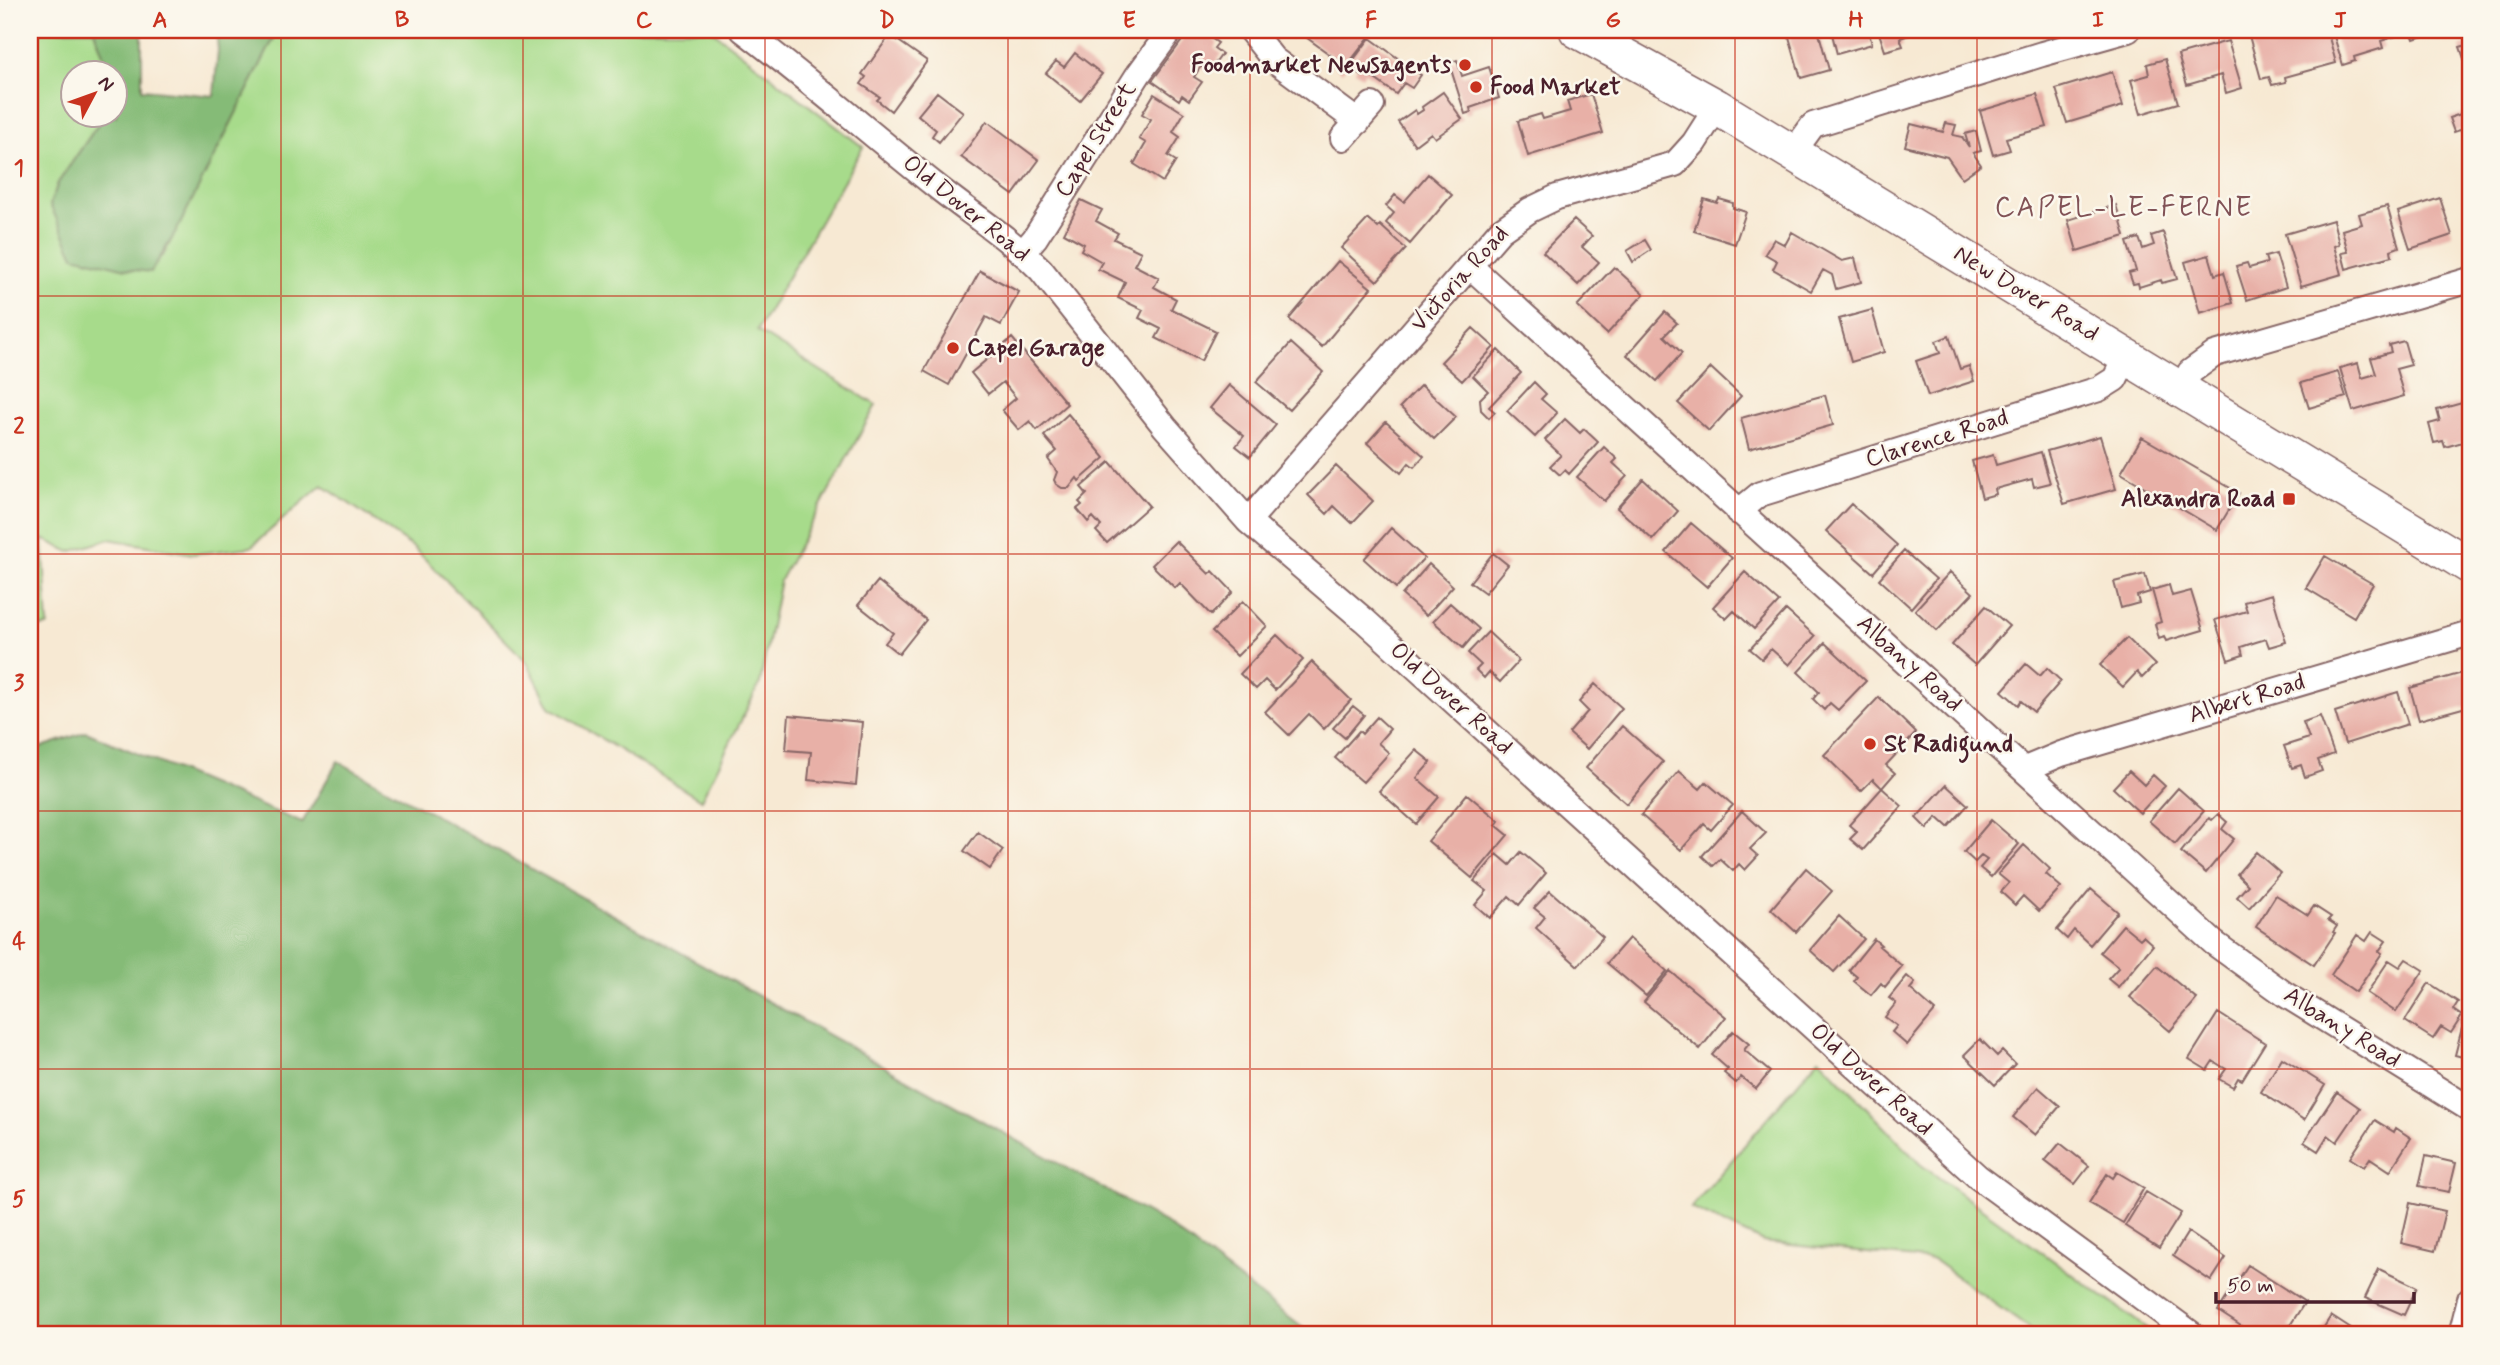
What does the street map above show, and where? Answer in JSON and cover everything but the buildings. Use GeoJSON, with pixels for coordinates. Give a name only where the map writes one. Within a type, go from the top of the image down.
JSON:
{"type":"FeatureCollection","features":[{"type":"Feature","properties":{"kind":"main road","name":"New Dover Road"},"geometry":{"type":"LineString","coordinates":[[1577,30],[1717,107],[2470,566]]}},
{"type":"Feature","properties":{"kind":"street","name":"Old Dover Road"},"geometry":{"type":"LineString","coordinates":[[743,30],[801,74],[937,187],[1023,252],[1041,270],[1189,455],[1248,521],[1374,630],[1978,1177],[2193,1335]]}},
{"type":"Feature","properties":{"kind":"street","name":"Capel Street"},"geometry":{"type":"LineString","coordinates":[[1023,252],[1035,238],[1138,75],[1171,30]]}},
{"type":"Feature","properties":{"kind":"street"},"geometry":{"type":"LineString","coordinates":[[1250,30],[1273,59],[1358,122]]}},
{"type":"Feature","properties":{"kind":"street"},"geometry":{"type":"LineString","coordinates":[[1792,154],[1812,125],[2128,30]]}},
{"type":"Feature","properties":{"kind":"street","name":"Victoria Road"},"geometry":{"type":"LineString","coordinates":[[1248,521],[1500,231],[1544,203],[1573,191],[1675,164],[1694,144],[1717,107]]}},
{"type":"Feature","properties":{"kind":"street","name":"Albany Road"},"geometry":{"type":"LineString","coordinates":[[1470,266],[1738,512],[2025,769],[2147,885],[2214,943],[2286,995],[2470,1109]]}},
{"type":"Feature","properties":{"kind":"street"},"geometry":{"type":"LineString","coordinates":[[2182,391],[2190,372],[2215,354],[2470,280]]}},
{"type":"Feature","properties":{"kind":"street","name":"Clarence Road"},"geometry":{"type":"LineString","coordinates":[[1738,512],[1760,494],[2099,389],[2115,379],[2126,356]]}},
{"type":"Feature","properties":{"kind":"street","name":"Albert Road"},"geometry":{"type":"LineString","coordinates":[[2025,769],[2061,754],[2470,633]]}},
{"type":"Feature","properties":{"kind":"street"},"geometry":{"type":"LineString","coordinates":[[2461,1335],[2470,1298]]}},
{"type":"Feature","properties":{"kind":"green space"},"geometry":{"type":"Polygon","coordinates":[[[30,30],[94,30],[105,60],[60,60],[60,130],[94,130],[58,183],[50,205],[163,256],[278,30],[711,30],[863,147],[757,331],[876,405],[780,580],[760,683],[701,800],[550,707],[527,662],[414,548],[322,485],[251,547],[193,554],[109,539],[70,552],[43,539],[48,626],[30,629],[30,30]]]}},
{"type":"Feature","properties":{"kind":"green space"},"geometry":{"type":"Polygon","coordinates":[[[94,30],[142,30],[142,89],[214,96],[218,50],[216,30],[278,30],[176,232],[151,272],[126,269],[74,256],[50,205],[58,183],[94,130],[130,130],[130,60],[105,60],[94,30]]]}},
{"type":"Feature","properties":{"kind":"green space"},"geometry":{"type":"Polygon","coordinates":[[[86,732],[302,823],[338,761],[1165,1223],[1312,1335],[30,1335],[30,751],[86,732]]]}},
{"type":"Feature","properties":{"kind":"green space"},"geometry":{"type":"Polygon","coordinates":[[[1819,1058],[1920,1164],[2156,1335],[2038,1335],[1934,1260],[1763,1242],[1691,1208],[1819,1058]]]}},
{"type":"Feature","properties":{"kind":"place","name":"Foodmarket Newsagents"},"geometry":{"type":"Point","coordinates":[1465,65]}},
{"type":"Feature","properties":{"kind":"place","name":"Food Market"},"geometry":{"type":"Point","coordinates":[1476,87]}},
{"type":"Feature","properties":{"kind":"place","name":"Capel Garage"},"geometry":{"type":"Point","coordinates":[953,348]}},
{"type":"Feature","properties":{"kind":"place","name":"Alexandra Road"},"geometry":{"type":"Point","coordinates":[2289,499]}},
{"type":"Feature","properties":{"kind":"place","name":"St Radigund"},"geometry":{"type":"Point","coordinates":[1870,744]}},
{"type":"Feature","properties":{"kind":"district","name":"CAPEL-LE-FERNE"},"geometry":{"type":"Point","coordinates":[2124,208]}}]}
